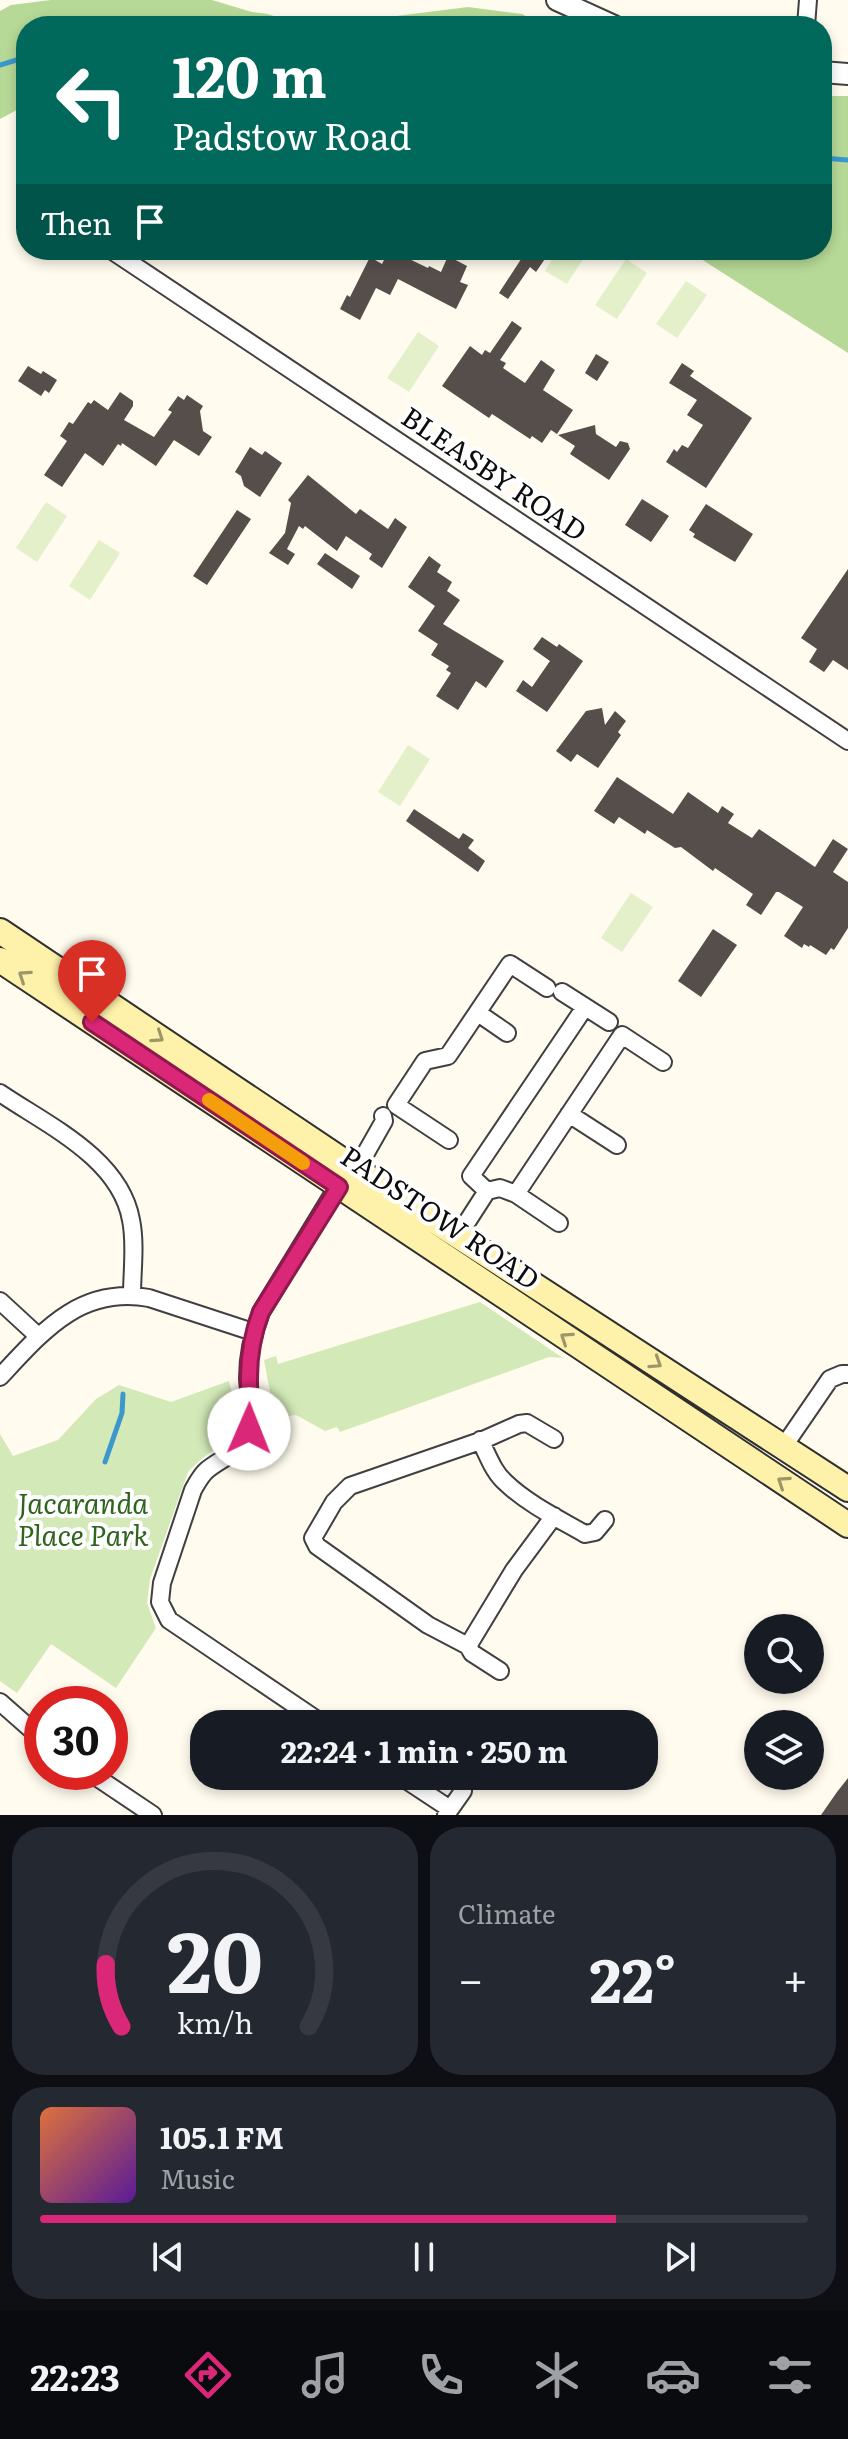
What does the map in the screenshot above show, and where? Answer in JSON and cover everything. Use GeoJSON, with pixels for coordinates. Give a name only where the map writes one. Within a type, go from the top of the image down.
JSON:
{"type":"FeatureCollection","features":[{"type":"Feature","properties":{"kind":"main road","name":"PADSTOW ROAD"},"geometry":{"type":"LineString","coordinates":[[0,931],[347,1178],[848,1525]]}},
{"type":"Feature","properties":{"kind":"main road","name":"PADSTOW ROAD"},"geometry":{"type":"LineString","coordinates":[[0,960],[347,1178],[458,1236],[848,1489]]}},
{"type":"Feature","properties":{"kind":"street"},"geometry":{"type":"LineString","coordinates":[[557,0],[583,5]]}},
{"type":"Feature","properties":{"kind":"street","name":"BLEASBY ROAD"},"geometry":{"type":"LineString","coordinates":[[126,260],[848,741]]}},
{"type":"Feature","properties":{"kind":"street"},"geometry":{"type":"LineString","coordinates":[[449,1140],[396,1105],[425,1061],[448,1056],[510,964],[609,1022]]}},
{"type":"Feature","properties":{"kind":"street"},"geometry":{"type":"LineString","coordinates":[[487,1191],[471,1176],[585,1007]]}},
{"type":"Feature","properties":{"kind":"street"},"geometry":{"type":"LineString","coordinates":[[478,1013],[507,1033]]}},
{"type":"Feature","properties":{"kind":"street"},"geometry":{"type":"LineString","coordinates":[[516,1194],[622,1035],[663,1062]]}},
{"type":"Feature","properties":{"kind":"street"},"geometry":{"type":"LineString","coordinates":[[0,1093],[86,1151],[107,1171],[122,1194],[131,1218],[132,1295]]}},
{"type":"Feature","properties":{"kind":"street"},"geometry":{"type":"LineString","coordinates":[[569,1114],[617,1145]]}},
{"type":"Feature","properties":{"kind":"street"},"geometry":{"type":"LineString","coordinates":[[302,1710],[169,1620],[160,1602],[162,1583],[193,1490],[206,1470],[235,1452],[245,1441],[252,1416],[248,1379],[253,1332],[261,1312],[377,1135],[384,1121],[383,1116]]}},
{"type":"Feature","properties":{"kind":"street"},"geometry":{"type":"LineString","coordinates":[[458,1236],[487,1191],[500,1188],[516,1194],[559,1223]]}},
{"type":"Feature","properties":{"kind":"street"},"geometry":{"type":"LineString","coordinates":[[0,1377],[38,1336],[65,1314],[84,1304],[110,1297],[132,1295],[149,1298],[253,1332]]}},
{"type":"Feature","properties":{"kind":"street"},"geometry":{"type":"LineString","coordinates":[[0,1301],[38,1336]]}},
{"type":"Feature","properties":{"kind":"street"},"geometry":{"type":"LineString","coordinates":[[784,1446],[830,1379],[848,1374]]}},
{"type":"Feature","properties":{"kind":"street"},"geometry":{"type":"LineString","coordinates":[[500,1671],[472,1653],[468,1646],[428,1625],[317,1546],[313,1538],[334,1502],[350,1486],[527,1423],[554,1439]]}},
{"type":"Feature","properties":{"kind":"street"},"geometry":{"type":"LineString","coordinates":[[480,1440],[495,1471],[505,1483],[554,1516],[585,1534],[595,1532],[605,1520]]}},
{"type":"Feature","properties":{"kind":"street"},"geometry":{"type":"LineString","coordinates":[[468,1646],[514,1570],[554,1516]]}},
{"type":"Feature","properties":{"kind":"street"},"geometry":{"type":"LineString","coordinates":[[0,1702],[24,1723]]}},
{"type":"Feature","properties":{"kind":"street"},"geometry":{"type":"LineString","coordinates":[[116,1790],[153,1815]]}},
{"type":"Feature","properties":{"kind":"street"},"geometry":{"type":"LineString","coordinates":[[419,1790],[448,1812],[463,1791]]}},
{"type":"Feature","properties":{"kind":"green space"},"geometry":{"type":"Polygon","coordinates":[[[51,0],[212,0],[274,16],[16,16],[16,110],[0,119],[0,11],[11,5],[51,0]]]}},
{"type":"Feature","properties":{"kind":"green space"},"geometry":{"type":"Polygon","coordinates":[[[468,7],[526,16],[396,16],[468,7]]]}},
{"type":"Feature","properties":{"kind":"green space"},"geometry":{"type":"Polygon","coordinates":[[[832,96],[848,96],[848,353],[703,260],[832,260],[832,96]]]}},
{"type":"Feature","properties":{"kind":"green space"},"geometry":{"type":"Polygon","coordinates":[[[552,260],[583,260],[567,284],[545,271],[552,260]]]}},
{"type":"Feature","properties":{"kind":"green space"},"geometry":{"type":"Polygon","coordinates":[[[625,260],[647,273],[617,319],[595,305],[625,260]]]}},
{"type":"Feature","properties":{"kind":"green space"},"geometry":{"type":"Polygon","coordinates":[[[686,281],[707,295],[677,338],[656,324],[686,281]]]}},
{"type":"Feature","properties":{"kind":"green space"},"geometry":{"type":"Polygon","coordinates":[[[418,332],[439,346],[409,392],[387,378],[418,332]]]}},
{"type":"Feature","properties":{"kind":"green space"},"geometry":{"type":"Polygon","coordinates":[[[46,502],[67,516],[37,562],[16,548],[46,502]]]}},
{"type":"Feature","properties":{"kind":"green space"},"geometry":{"type":"Polygon","coordinates":[[[99,540],[120,553],[90,600],[69,586],[99,540]]]}},
{"type":"Feature","properties":{"kind":"green space"},"geometry":{"type":"Polygon","coordinates":[[[408,745],[430,759],[400,806],[378,792],[408,745]]]}},
{"type":"Feature","properties":{"kind":"green space"},"geometry":{"type":"Polygon","coordinates":[[[631,893],[653,907],[622,952],[601,938],[631,893]]]}},
{"type":"Feature","properties":{"kind":"green space"},"geometry":{"type":"Polygon","coordinates":[[[480,1302],[563,1358],[549,1357],[340,1432],[337,1427],[325,1431],[296,1415],[275,1418],[264,1360],[276,1356],[278,1364],[480,1302]]]}},
{"type":"Feature","properties":{"kind":"green space","name":"Jacaranda Place Park"},"geometry":{"type":"Polygon","coordinates":[[[229,1381],[236,1419],[231,1437],[188,1472],[150,1579],[147,1603],[156,1628],[117,1686],[51,1644],[17,1693],[0,1681],[0,1434],[13,1456],[58,1440],[96,1399],[119,1385],[171,1402],[229,1381]]]}},
{"type":"Feature","properties":{"kind":"building"},"geometry":{"type":"Polygon","coordinates":[[[368,260],[382,264],[384,260],[411,260],[441,272],[446,260],[456,260],[467,266],[460,282],[468,285],[456,309],[398,279],[390,295],[376,288],[360,320],[340,309],[347,295],[350,297],[368,260]]]}},
{"type":"Feature","properties":{"kind":"building"},"geometry":{"type":"Polygon","coordinates":[[[520,260],[544,260],[536,272],[530,267],[508,299],[499,293],[520,260]]]}},
{"type":"Feature","properties":{"kind":"building"},"geometry":{"type":"Polygon","coordinates":[[[512,321],[522,328],[500,360],[506,363],[503,368],[525,383],[541,360],[555,370],[543,390],[573,410],[557,434],[551,430],[542,443],[532,436],[530,439],[492,414],[489,418],[442,386],[470,346],[482,355],[485,350],[490,353],[512,321]]]}},
{"type":"Feature","properties":{"kind":"building"},"geometry":{"type":"Polygon","coordinates":[[[596,354],[609,362],[597,381],[585,373],[596,354]]]}},
{"type":"Feature","properties":{"kind":"building"},"geometry":{"type":"Polygon","coordinates":[[[682,363],[694,371],[690,376],[752,418],[706,488],[666,462],[674,449],[677,452],[682,445],[688,448],[703,425],[687,415],[697,400],[669,383],[682,363]]]}},
{"type":"Feature","properties":{"kind":"building"},"geometry":{"type":"Polygon","coordinates":[[[28,366],[57,380],[49,393],[45,390],[41,396],[18,381],[28,366]]]}},
{"type":"Feature","properties":{"kind":"building"},"geometry":{"type":"Polygon","coordinates":[[[120,392],[133,401],[124,420],[154,437],[172,412],[168,410],[178,396],[184,400],[187,395],[203,406],[200,411],[203,431],[212,437],[199,456],[174,440],[156,466],[122,443],[121,446],[118,444],[103,466],[85,453],[62,487],[44,475],[67,441],[60,436],[69,422],[73,424],[88,402],[91,404],[94,400],[108,410],[120,392]]]}},
{"type":"Feature","properties":{"kind":"building"},"geometry":{"type":"Polygon","coordinates":[[[595,425],[596,434],[616,447],[620,441],[628,443],[630,449],[609,480],[570,454],[575,446],[558,435],[595,425]]]}},
{"type":"Feature","properties":{"kind":"building"},"geometry":{"type":"Polygon","coordinates":[[[250,447],[262,455],[265,451],[282,463],[260,497],[244,486],[241,476],[235,472],[250,447]]]}},
{"type":"Feature","properties":{"kind":"building"},"geometry":{"type":"Polygon","coordinates":[[[308,475],[356,514],[360,509],[388,529],[395,518],[407,527],[382,568],[369,559],[372,554],[346,536],[337,551],[305,526],[303,529],[299,526],[287,549],[295,554],[288,565],[269,553],[285,533],[291,503],[288,500],[308,475]]]}},
{"type":"Feature","properties":{"kind":"building"},"geometry":{"type":"Polygon","coordinates":[[[642,499],[669,516],[651,542],[625,525],[642,499]]]}},
{"type":"Feature","properties":{"kind":"building"},"geometry":{"type":"Polygon","coordinates":[[[706,504],[753,534],[735,562],[693,537],[695,534],[689,530],[706,504]]]}},
{"type":"Feature","properties":{"kind":"building"},"geometry":{"type":"Polygon","coordinates":[[[237,510],[251,519],[207,585],[193,576],[237,510]]]}},
{"type":"Feature","properties":{"kind":"building"},"geometry":{"type":"Polygon","coordinates":[[[325,553],[360,576],[352,589],[317,564],[325,553]]]}},
{"type":"Feature","properties":{"kind":"building"},"geometry":{"type":"Polygon","coordinates":[[[429,556],[441,565],[437,572],[452,582],[447,591],[460,600],[443,624],[504,661],[486,688],[476,681],[458,710],[436,696],[451,673],[446,670],[449,666],[431,655],[438,644],[418,631],[435,606],[408,587],[429,556]]]}},
{"type":"Feature","properties":{"kind":"building"},"geometry":{"type":"Polygon","coordinates":[[[848,569],[848,670],[833,660],[824,672],[809,662],[817,649],[801,638],[848,569]]]}},
{"type":"Feature","properties":{"kind":"building"},"geometry":{"type":"Polygon","coordinates":[[[542,637],[557,647],[559,644],[583,661],[547,712],[516,691],[523,680],[532,687],[550,661],[533,649],[542,637]]]}},
{"type":"Feature","properties":{"kind":"building"},"geometry":{"type":"Polygon","coordinates":[[[602,708],[605,725],[615,711],[626,721],[618,732],[621,735],[598,768],[577,754],[571,762],[556,751],[586,711],[602,708]]]}},
{"type":"Feature","properties":{"kind":"building"},"geometry":{"type":"Polygon","coordinates":[[[617,777],[673,814],[688,792],[718,813],[722,806],[734,814],[728,823],[752,838],[759,829],[815,867],[833,839],[848,849],[833,872],[848,882],[848,928],[834,950],[831,948],[826,955],[810,945],[804,944],[802,948],[784,936],[803,907],[779,892],[761,915],[746,905],[753,894],[715,868],[713,871],[681,847],[675,848],[647,830],[645,834],[619,817],[614,824],[594,811],[617,777]]]}},
{"type":"Feature","properties":{"kind":"building"},"geometry":{"type":"Polygon","coordinates":[[[414,809],[459,839],[463,833],[474,840],[468,848],[485,861],[478,872],[406,821],[414,809]]]}},
{"type":"Feature","properties":{"kind":"building"},"geometry":{"type":"Polygon","coordinates":[[[713,929],[737,945],[701,997],[678,981],[713,929]]]}},
{"type":"Feature","properties":{"kind":"building"},"geometry":{"type":"Polygon","coordinates":[[[848,1778],[848,1815],[821,1815],[837,1792],[848,1778]]]}},
{"type":"Feature","properties":{"kind":"waterway"},"geometry":{"type":"LineString","coordinates":[[0,65],[16,60]]}},
{"type":"Feature","properties":{"kind":"waterway"},"geometry":{"type":"LineString","coordinates":[[832,159],[848,160]]}},
{"type":"Feature","properties":{"kind":"waterway"},"geometry":{"type":"LineString","coordinates":[[105,1462],[122,1413],[123,1394]]}},
{"type":"Feature","properties":{"kind":"slow traffic"},"geometry":{"type":"LineString","coordinates":[[209,1100],[303,1163]]}},
{"type":"Feature","properties":{"kind":"route"},"geometry":{"type":"LineString","coordinates":[[92,1022],[339,1187],[261,1312],[253,1332],[248,1379],[252,1416],[249,1429]]}}]}
